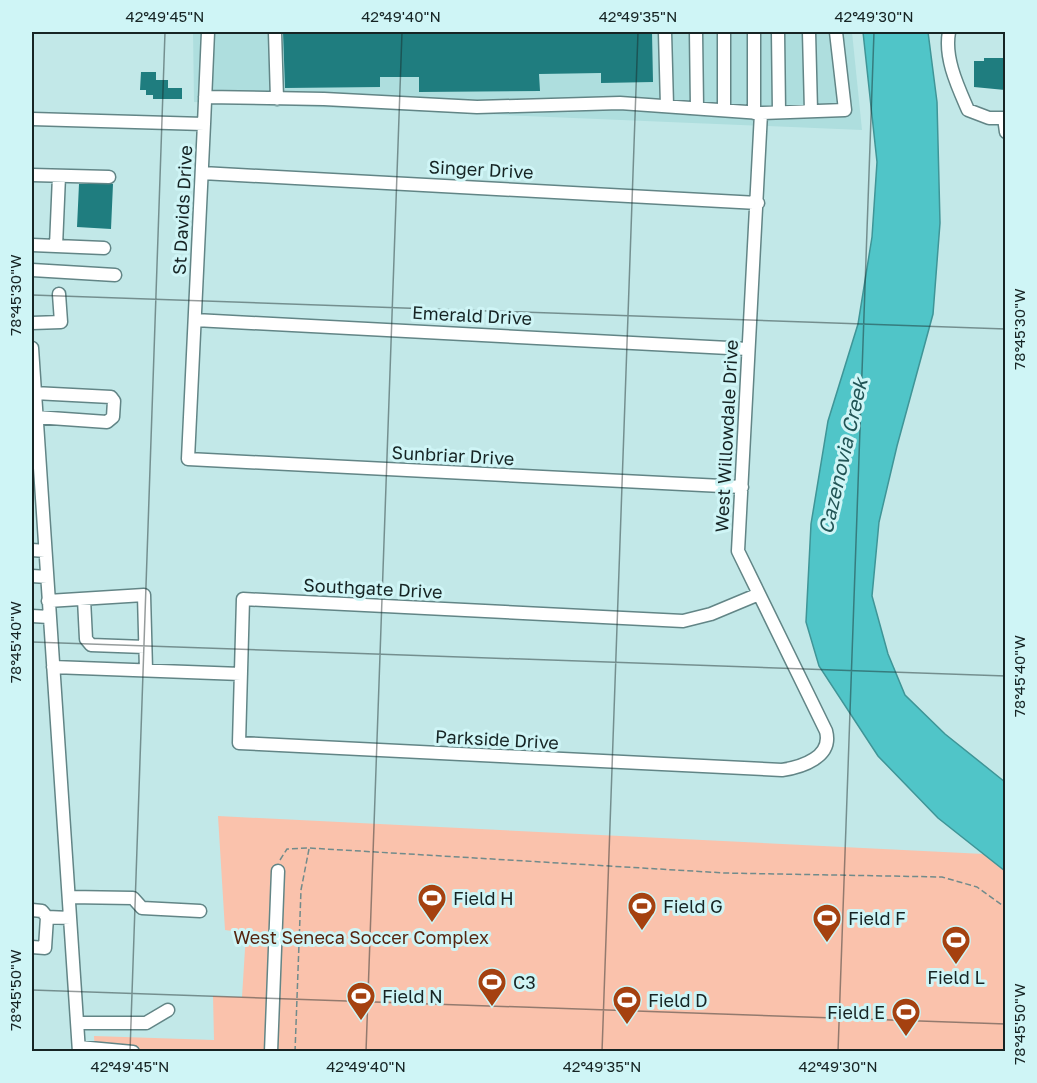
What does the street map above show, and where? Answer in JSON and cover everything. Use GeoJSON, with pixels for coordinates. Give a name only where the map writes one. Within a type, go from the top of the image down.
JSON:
{"type":"FeatureCollection","features":[{"type":"Feature","properties":{"kind":"street"},"geometry":{"type":"LineString","coordinates":[[204,124],[208,32]]}},
{"type":"Feature","properties":{"kind":"street"},"geometry":{"type":"LineString","coordinates":[[275,32],[277,99]]}},
{"type":"Feature","properties":{"kind":"street"},"geometry":{"type":"LineString","coordinates":[[665,32],[667,106]]}},
{"type":"Feature","properties":{"kind":"street"},"geometry":{"type":"LineString","coordinates":[[696,32],[697,108]]}},
{"type":"Feature","properties":{"kind":"street"},"geometry":{"type":"LineString","coordinates":[[724,32],[724,110]]}},
{"type":"Feature","properties":{"kind":"street","name":"West Willowdale Drive"},"geometry":{"type":"LineString","coordinates":[[754,32],[757,113],[761,131],[738,551],[826,730],[827,744],[819,755]]}},
{"type":"Feature","properties":{"kind":"street"},"geometry":{"type":"LineString","coordinates":[[778,32],[779,112]]}},
{"type":"Feature","properties":{"kind":"street"},"geometry":{"type":"LineString","coordinates":[[809,32],[811,111]]}},
{"type":"Feature","properties":{"kind":"street"},"geometry":{"type":"LineString","coordinates":[[206,97],[477,107],[620,103],[757,113],[845,110],[836,32]]}},
{"type":"Feature","properties":{"kind":"street"},"geometry":{"type":"LineString","coordinates":[[949,32],[947,40],[956,81],[968,110],[990,118],[1005,118],[1005,132]]}},
{"type":"Feature","properties":{"kind":"street","name":"St Davids Drive"},"geometry":{"type":"LineString","coordinates":[[32,119],[204,124],[189,433]]}},
{"type":"Feature","properties":{"kind":"street","name":"Singer Drive"},"geometry":{"type":"LineString","coordinates":[[202,173],[758,203]]}},
{"type":"Feature","properties":{"kind":"street"},"geometry":{"type":"LineString","coordinates":[[32,175],[109,177]]}},
{"type":"Feature","properties":{"kind":"street"},"geometry":{"type":"LineString","coordinates":[[56,246],[59,176]]}},
{"type":"Feature","properties":{"kind":"street"},"geometry":{"type":"LineString","coordinates":[[32,245],[104,249]]}},
{"type":"Feature","properties":{"kind":"street"},"geometry":{"type":"LineString","coordinates":[[32,270],[115,275]]}},
{"type":"Feature","properties":{"kind":"street"},"geometry":{"type":"LineString","coordinates":[[32,323],[61,322],[59,294]]}},
{"type":"Feature","properties":{"kind":"street","name":"Emerald Drive"},"geometry":{"type":"LineString","coordinates":[[195,320],[748,349]]}},
{"type":"Feature","properties":{"kind":"street"},"geometry":{"type":"LineString","coordinates":[[32,348],[79,1049],[133,1052]]}},
{"type":"Feature","properties":{"kind":"street"},"geometry":{"type":"LineString","coordinates":[[34,397],[111,398],[114,401],[113,417],[107,422],[36,417]]}},
{"type":"Feature","properties":{"kind":"street","name":"Sunbriar Drive"},"geometry":{"type":"LineString","coordinates":[[189,433],[188,459],[742,487]]}},
{"type":"Feature","properties":{"kind":"street"},"geometry":{"type":"LineString","coordinates":[[32,550],[45,551]]}},
{"type":"Feature","properties":{"kind":"street"},"geometry":{"type":"LineString","coordinates":[[32,576],[46,577]]}},
{"type":"Feature","properties":{"kind":"street","name":"Southgate Drive"},"geometry":{"type":"LineString","coordinates":[[241,674],[243,599],[683,621],[711,614],[759,594]]}},
{"type":"Feature","properties":{"kind":"street"},"geometry":{"type":"LineString","coordinates":[[48,601],[144,595],[146,670]]}},
{"type":"Feature","properties":{"kind":"street"},"geometry":{"type":"LineString","coordinates":[[84,599],[86,639],[91,645],[145,647]]}},
{"type":"Feature","properties":{"kind":"street"},"geometry":{"type":"LineString","coordinates":[[32,616],[49,617]]}},
{"type":"Feature","properties":{"kind":"street"},"geometry":{"type":"LineString","coordinates":[[53,667],[241,674]]}},
{"type":"Feature","properties":{"kind":"street","name":"Parkside Drive"},"geometry":{"type":"LineString","coordinates":[[241,674],[239,743],[782,770],[807,764],[819,755]]}},
{"type":"Feature","properties":{"kind":"street"},"geometry":{"type":"LineString","coordinates":[[271,1052],[278,866]]}},
{"type":"Feature","properties":{"kind":"street"},"geometry":{"type":"LineString","coordinates":[[69,897],[133,898],[142,908],[200,911]]}},
{"type":"Feature","properties":{"kind":"street"},"geometry":{"type":"LineString","coordinates":[[32,910],[42,911],[47,917],[45,948],[32,947]]}},
{"type":"Feature","properties":{"kind":"street"},"geometry":{"type":"LineString","coordinates":[[47,917],[70,918]]}},
{"type":"Feature","properties":{"kind":"street"},"geometry":{"type":"LineString","coordinates":[[77,1023],[146,1023],[168,1010]]}},
{"type":"Feature","properties":{"kind":"path"},"geometry":{"type":"LineString","coordinates":[[295,1052],[301,890],[309,848]]}},
{"type":"Feature","properties":{"kind":"path"},"geometry":{"type":"LineString","coordinates":[[278,866],[287,849],[309,848],[757,875],[942,877],[977,887],[1005,908]]}},
{"type":"Feature","properties":{"kind":"shaded area"},"geometry":{"type":"Polygon","coordinates":[[[193,32],[852,32],[862,130],[194,102],[193,32]]]}},
{"type":"Feature","properties":{"kind":"green space","name":"West Seneca Soccer Complex"},"geometry":{"type":"Polygon","coordinates":[[[218,816],[984,854],[1005,871],[1005,1051],[95,1052],[94,1036],[214,1040],[213,996],[242,997],[246,933],[225,930],[218,816]]]}},
{"type":"Feature","properties":{"kind":"water","name":"Cazenovia Creek"},"geometry":{"type":"Polygon","coordinates":[[[863,32],[928,32],[937,102],[940,223],[933,314],[879,522],[872,596],[888,654],[905,695],[945,734],[1005,782],[1005,871],[938,818],[878,756],[819,666],[806,622],[811,524],[828,421],[858,324],[872,237],[877,162],[863,32]]]}},
{"type":"Feature","properties":{"kind":"building"},"geometry":{"type":"Polygon","coordinates":[[[283,32],[652,32],[653,82],[601,83],[601,73],[539,74],[540,91],[419,92],[419,77],[380,77],[380,87],[285,88],[283,32]]]}},
{"type":"Feature","properties":{"kind":"building"},"geometry":{"type":"Polygon","coordinates":[[[984,58],[1005,58],[1005,90],[974,87],[974,61],[984,61],[984,58]]]}},
{"type":"Feature","properties":{"kind":"building"},"geometry":{"type":"Polygon","coordinates":[[[141,72],[156,72],[156,80],[168,80],[168,88],[182,88],[182,99],[153,99],[153,95],[146,95],[146,90],[140,90],[141,72]]]}},
{"type":"Feature","properties":{"kind":"building"},"geometry":{"type":"Polygon","coordinates":[[[79,184],[113,184],[111,229],[77,227],[79,184]]]}},
{"type":"Feature","properties":{"kind":"place","name":"Field H"},"geometry":{"type":"Point","coordinates":[432,924]}},
{"type":"Feature","properties":{"kind":"place","name":"Field G"},"geometry":{"type":"Point","coordinates":[642,932]}},
{"type":"Feature","properties":{"kind":"place","name":"Field F"},"geometry":{"type":"Point","coordinates":[827,944]}},
{"type":"Feature","properties":{"kind":"place","name":"Field L"},"geometry":{"type":"Point","coordinates":[956,966]}},
{"type":"Feature","properties":{"kind":"place","name":"C3"},"geometry":{"type":"Point","coordinates":[492,1008]}},
{"type":"Feature","properties":{"kind":"place","name":"Field N"},"geometry":{"type":"Point","coordinates":[361,1022]}},
{"type":"Feature","properties":{"kind":"place","name":"Field D"},"geometry":{"type":"Point","coordinates":[627,1026]}},
{"type":"Feature","properties":{"kind":"place","name":"Field E"},"geometry":{"type":"Point","coordinates":[906,1038]}}]}
